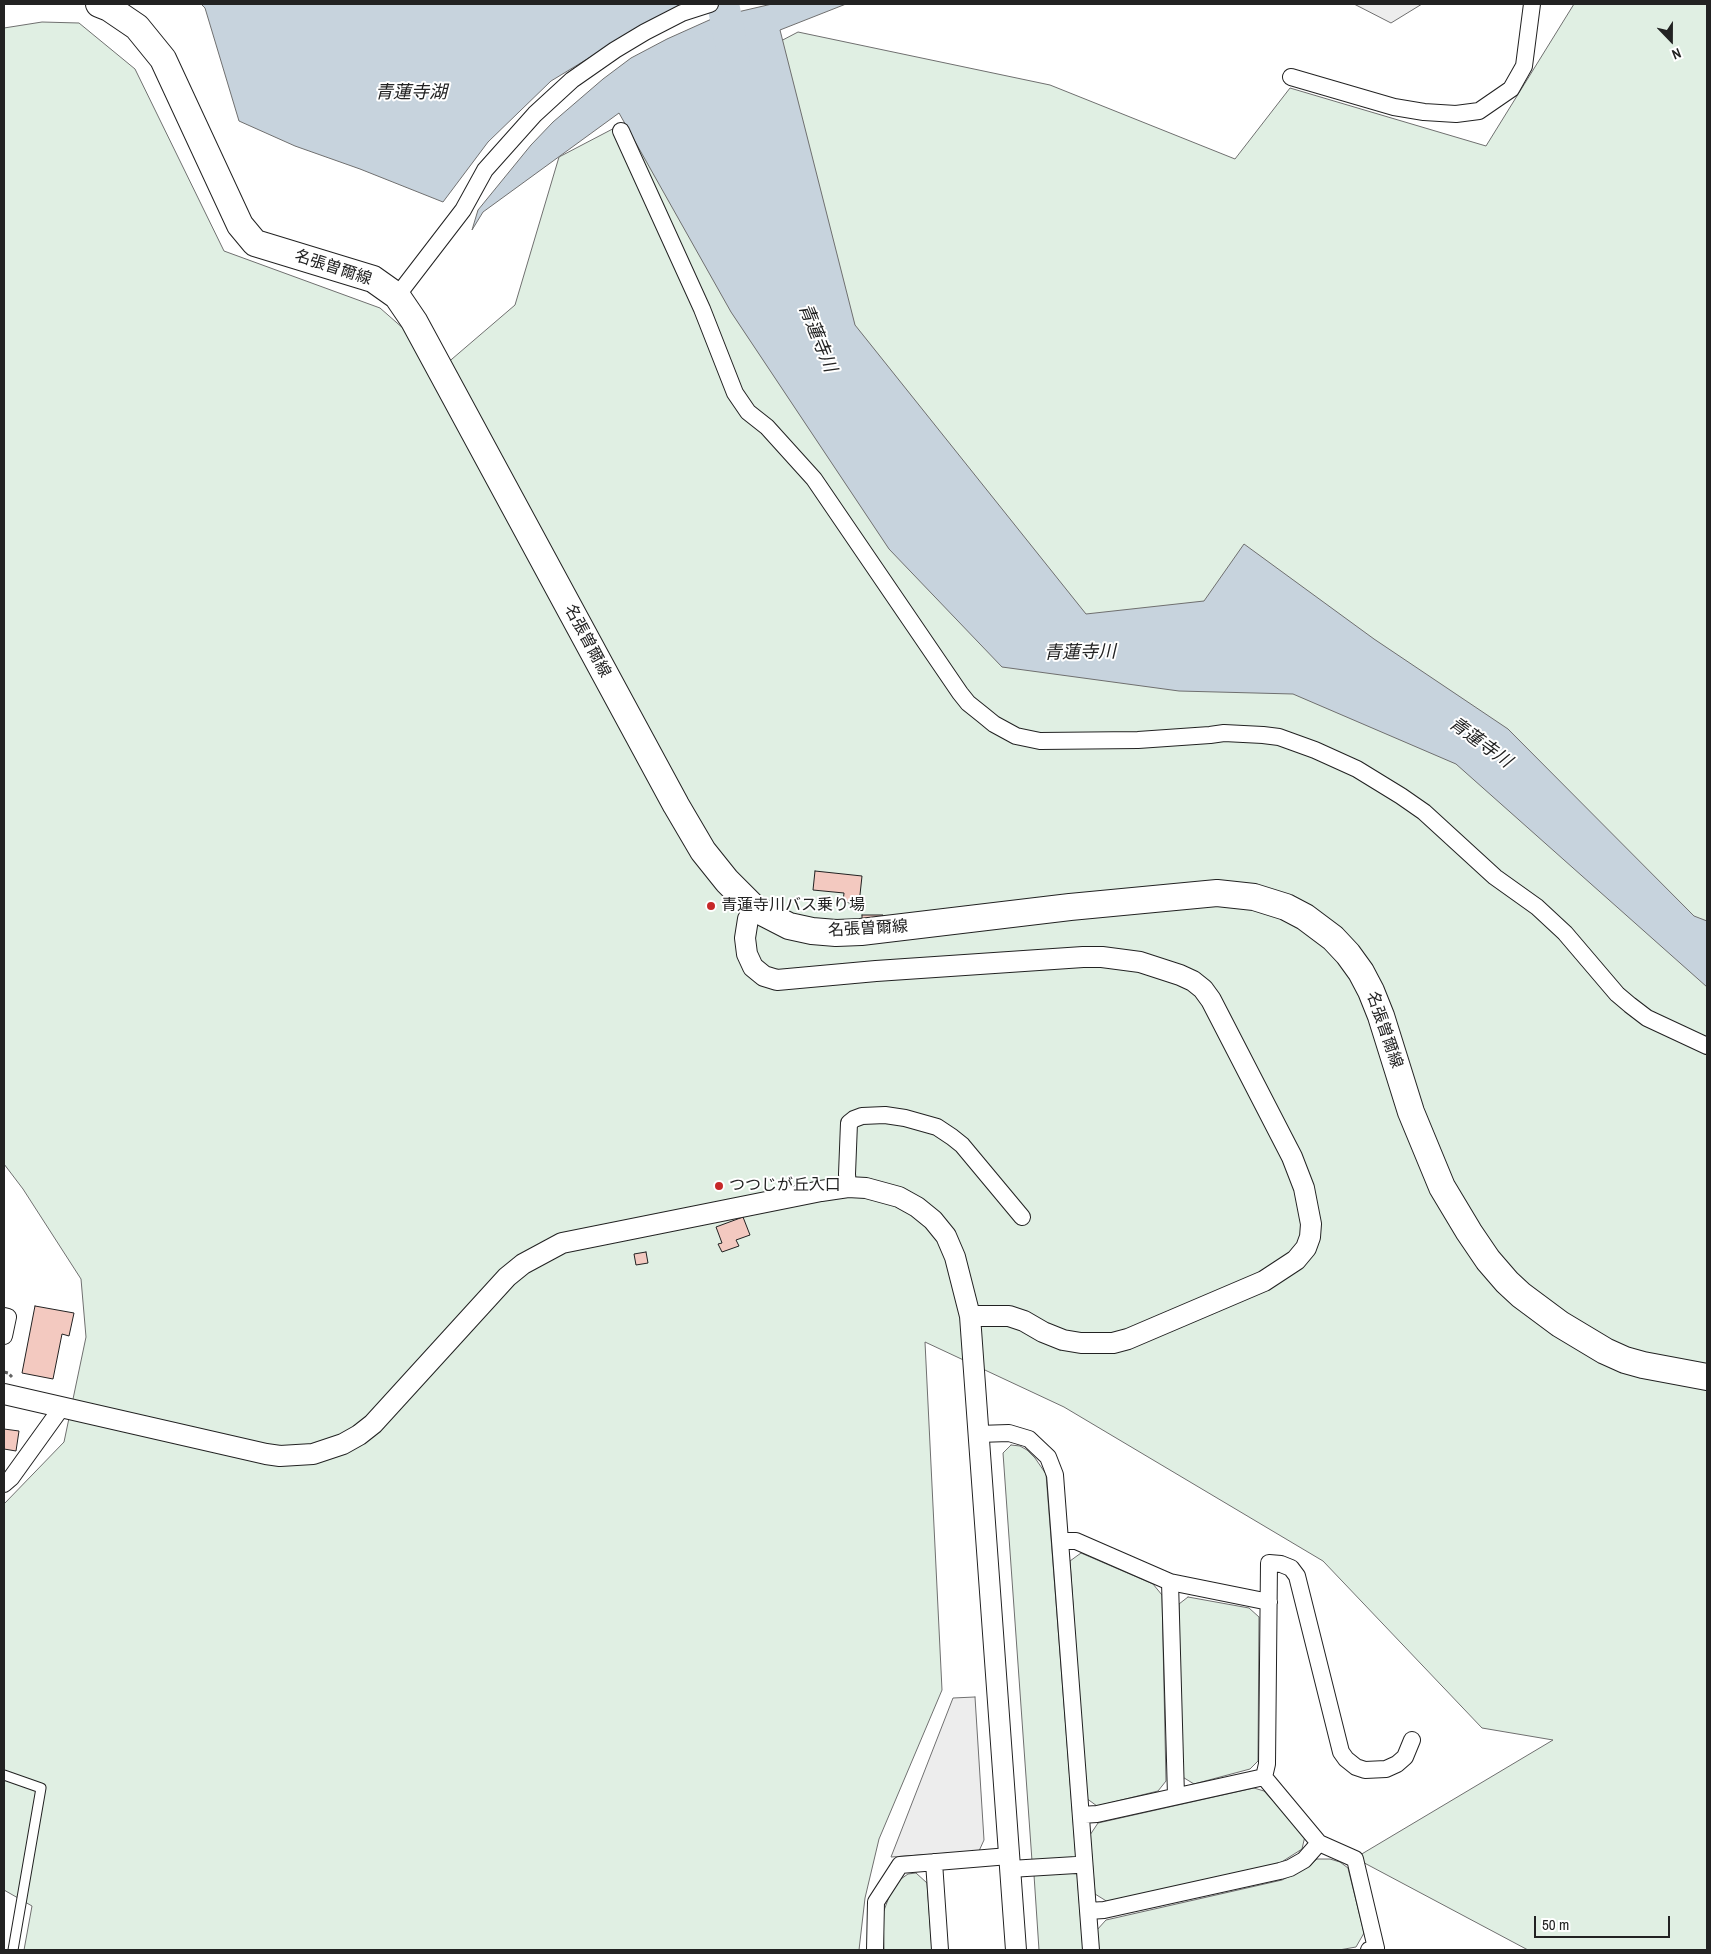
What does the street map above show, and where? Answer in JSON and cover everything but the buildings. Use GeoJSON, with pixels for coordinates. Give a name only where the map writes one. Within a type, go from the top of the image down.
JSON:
{"type":"FeatureCollection","features":[{"type":"Feature","properties":{"kind":"main road","name":"名張曽爾線"},"geometry":{"type":"LineString","coordinates":[[99,4],[109,8],[136,26],[163,59],[240,225],[255,243],[373,279],[396,296],[414,321],[676,805],[703,850],[727,881],[754,908],[790,926],[812,931],[836,933],[861,932],[1088,905],[1217,893],[1254,897],[1293,910],[1333,938],[1348,954],[1364,978],[1381,1016],[1411,1112],[1442,1187],[1488,1260],[1507,1282],[1560,1324],[1605,1351],[1625,1360],[1643,1365],[1707,1377]]}},
{"type":"Feature","properties":{"kind":"street"},"geometry":{"type":"LineString","coordinates":[[396,296],[463,210],[485,170],[535,114],[572,80],[645,32],[682,13],[710,4]]}},
{"type":"Feature","properties":{"kind":"street"},"geometry":{"type":"LineString","coordinates":[[1291,77],[1394,107],[1424,112],[1456,114],[1479,111],[1511,89],[1524,66],[1532,4]]}},
{"type":"Feature","properties":{"kind":"street"},"geometry":{"type":"LineString","coordinates":[[621,131],[702,309],[735,393],[748,412],[767,427],[814,480],[968,703],[994,724],[1016,736],[1040,741],[1138,740],[1224,733],[1263,734],[1279,737],[1315,750],[1357,769],[1424,812],[1482,865],[1537,907],[1565,933],[1617,994],[1630,1005],[1647,1018],[1707,1046]]}},
{"type":"Feature","properties":{"kind":"street"},"geometry":{"type":"LineString","coordinates":[[754,908],[748,919],[745,938],[747,954],[753,966],[764,976],[777,980],[1073,957],[1102,957],[1140,962],[1193,981],[1203,989],[1220,1016],[1292,1157],[1304,1188],[1311,1224],[1310,1237],[1306,1248],[1296,1260],[1264,1281],[1128,1339],[1113,1343],[1081,1343],[1063,1340],[1043,1332],[1024,1320],[1009,1316],[970,1316]]}},
{"type":"Feature","properties":{"kind":"street"},"geometry":{"type":"LineString","coordinates":[[848,1188],[846,1174],[849,1123],[862,1116],[885,1115],[905,1118],[937,1128],[952,1136],[962,1145],[1022,1217]]}},
{"type":"Feature","properties":{"kind":"street"},"geometry":{"type":"LineString","coordinates":[[4,1394],[266,1454],[280,1456],[313,1454],[343,1444],[373,1424],[507,1277],[542,1252],[562,1243],[821,1191],[848,1188],[873,1190],[899,1197],[917,1207],[933,1220],[946,1236],[955,1257],[970,1316],[1016,1950]]}},
{"type":"Feature","properties":{"kind":"street"},"geometry":{"type":"LineString","coordinates":[[4,1316],[8,1317],[4,1336]]}},
{"type":"Feature","properties":{"kind":"street"},"geometry":{"type":"LineString","coordinates":[[4,1484],[11,1478],[62,1407]]}},
{"type":"Feature","properties":{"kind":"street"},"geometry":{"type":"LineString","coordinates":[[978,1434],[1009,1433],[1019,1435],[1035,1443],[1048,1457],[1055,1475],[1091,1950]]}},
{"type":"Feature","properties":{"kind":"street"},"geometry":{"type":"LineString","coordinates":[[1060,1541],[1076,1541],[1170,1582],[1269,1602]]}},
{"type":"Feature","properties":{"kind":"street"},"geometry":{"type":"LineString","coordinates":[[1264,1777],[1267,1764],[1269,1563],[1281,1564],[1291,1568],[1297,1576],[1341,1752],[1346,1759],[1356,1767],[1365,1770],[1386,1769],[1397,1764],[1405,1756],[1412,1740]]}},
{"type":"Feature","properties":{"kind":"street"},"geometry":{"type":"LineString","coordinates":[[1170,1582],[1176,1796]]}},
{"type":"Feature","properties":{"kind":"street"},"geometry":{"type":"LineString","coordinates":[[1081,1815],[1097,1814],[1264,1777]]}},
{"type":"Feature","properties":{"kind":"street"},"geometry":{"type":"LineString","coordinates":[[1264,1777],[1319,1843],[1354,1859],[1376,1948],[1369,1950]]}},
{"type":"Feature","properties":{"kind":"street"},"geometry":{"type":"LineString","coordinates":[[1088,1911],[1104,1910],[1280,1871],[1304,1860],[1319,1843]]}},
{"type":"Feature","properties":{"kind":"street"},"geometry":{"type":"LineString","coordinates":[[934,1862],[940,1950]]}},
{"type":"Feature","properties":{"kind":"street"},"geometry":{"type":"LineString","coordinates":[[875,1950],[876,1902],[900,1865],[934,1862],[1076,1865]]}},
{"type":"Feature","properties":{"kind":"lane"},"geometry":{"type":"LineString","coordinates":[[4,1775],[41,1788],[13,1950]]}},
{"type":"Feature","properties":{"kind":"green space"},"geometry":{"type":"Polygon","coordinates":[[[1574,4],[1707,4],[1707,1950],[1528,1950],[1355,1858],[1553,1740],[1482,1728],[1323,1561],[1064,1407],[925,1342],[942,1690],[879,1839],[865,1898],[859,1950],[24,1950],[32,1906],[4,1890],[4,1504],[64,1442],[86,1337],[81,1279],[23,1189],[4,1164],[4,28],[42,22],[79,23],[135,69],[224,251],[380,308],[445,365],[515,305],[559,157],[798,32],[1050,85],[1235,159],[1290,88],[1486,146],[1574,4]]]}},
{"type":"Feature","properties":{"kind":"green space"},"geometry":{"type":"Polygon","coordinates":[[[1011,1445],[1020,1446],[1027,1450],[1046,1474],[1076,1858],[1032,1861],[1003,1453],[1011,1445]]]}},
{"type":"Feature","properties":{"kind":"green space"},"geometry":{"type":"Polygon","coordinates":[[[1081,1553],[1153,1584],[1162,1595],[1166,1781],[1158,1791],[1097,1806],[1086,1798],[1070,1561],[1081,1553]]]}},
{"type":"Feature","properties":{"kind":"green space"},"geometry":{"type":"Polygon","coordinates":[[[1188,1597],[1249,1608],[1259,1617],[1258,1761],[1250,1769],[1194,1784],[1181,1776],[1179,1604],[1188,1597]]]}},
{"type":"Feature","properties":{"kind":"green space"},"geometry":{"type":"Polygon","coordinates":[[[1254,1788],[1264,1791],[1305,1836],[1302,1849],[1280,1863],[1108,1902],[1095,1894],[1090,1835],[1098,1823],[1254,1788]]]}},
{"type":"Feature","properties":{"kind":"green space"},"geometry":{"type":"Polygon","coordinates":[[[1317,1859],[1330,1859],[1340,1862],[1348,1868],[1364,1933],[1356,1947],[1339,1950],[1098,1950],[1096,1931],[1106,1920],[1282,1880],[1308,1867],[1317,1859]]]}},
{"type":"Feature","properties":{"kind":"green space"},"geometry":{"type":"Polygon","coordinates":[[[1077,1872],[1083,1950],[1039,1950],[1034,1875],[1077,1872]]]}},
{"type":"Feature","properties":{"kind":"green space"},"geometry":{"type":"Polygon","coordinates":[[[916,1873],[927,1883],[932,1950],[884,1950],[883,1913],[889,1897],[898,1881],[908,1874],[916,1873]]]}},
{"type":"Feature","properties":{"kind":"shaded area"},"geometry":{"type":"Polygon","coordinates":[[[1354,4],[1422,4],[1391,23],[1354,4]]]}},
{"type":"Feature","properties":{"kind":"shaded area"},"geometry":{"type":"Polygon","coordinates":[[[975,1697],[984,1840],[979,1851],[891,1857],[953,1698],[975,1697]]]}},
{"type":"Feature","properties":{"kind":"water","name":"青蓮寺湖"},"geometry":{"type":"Polygon","coordinates":[[[201,4],[694,4],[640,27],[551,81],[488,142],[443,202],[295,146],[239,121],[205,8],[201,4]]]}},
{"type":"Feature","properties":{"kind":"water"},"geometry":{"type":"Polygon","coordinates":[[[772,4],[846,4],[780,30],[855,325],[1086,614],[1204,601],[1244,544],[1374,639],[1508,729],[1694,916],[1707,921],[1707,987],[1456,764],[1293,694],[1179,691],[1002,667],[889,549],[731,312],[619,113],[483,212],[472,230],[478,210],[531,145],[553,122],[603,79],[631,58],[716,17],[772,4]]]}},
{"type":"Feature","properties":{"kind":"waterway","name":"青蓮寺川"},"geometry":{"type":"LineString","coordinates":[[723,4],[734,58]]}},
{"type":"Feature","properties":{"kind":"place","name":"青蓮寺川バス乗り場"},"geometry":{"type":"Point","coordinates":[711,906]}},
{"type":"Feature","properties":{"kind":"place","name":"つつじが丘入口"},"geometry":{"type":"Point","coordinates":[719,1186]}}]}
